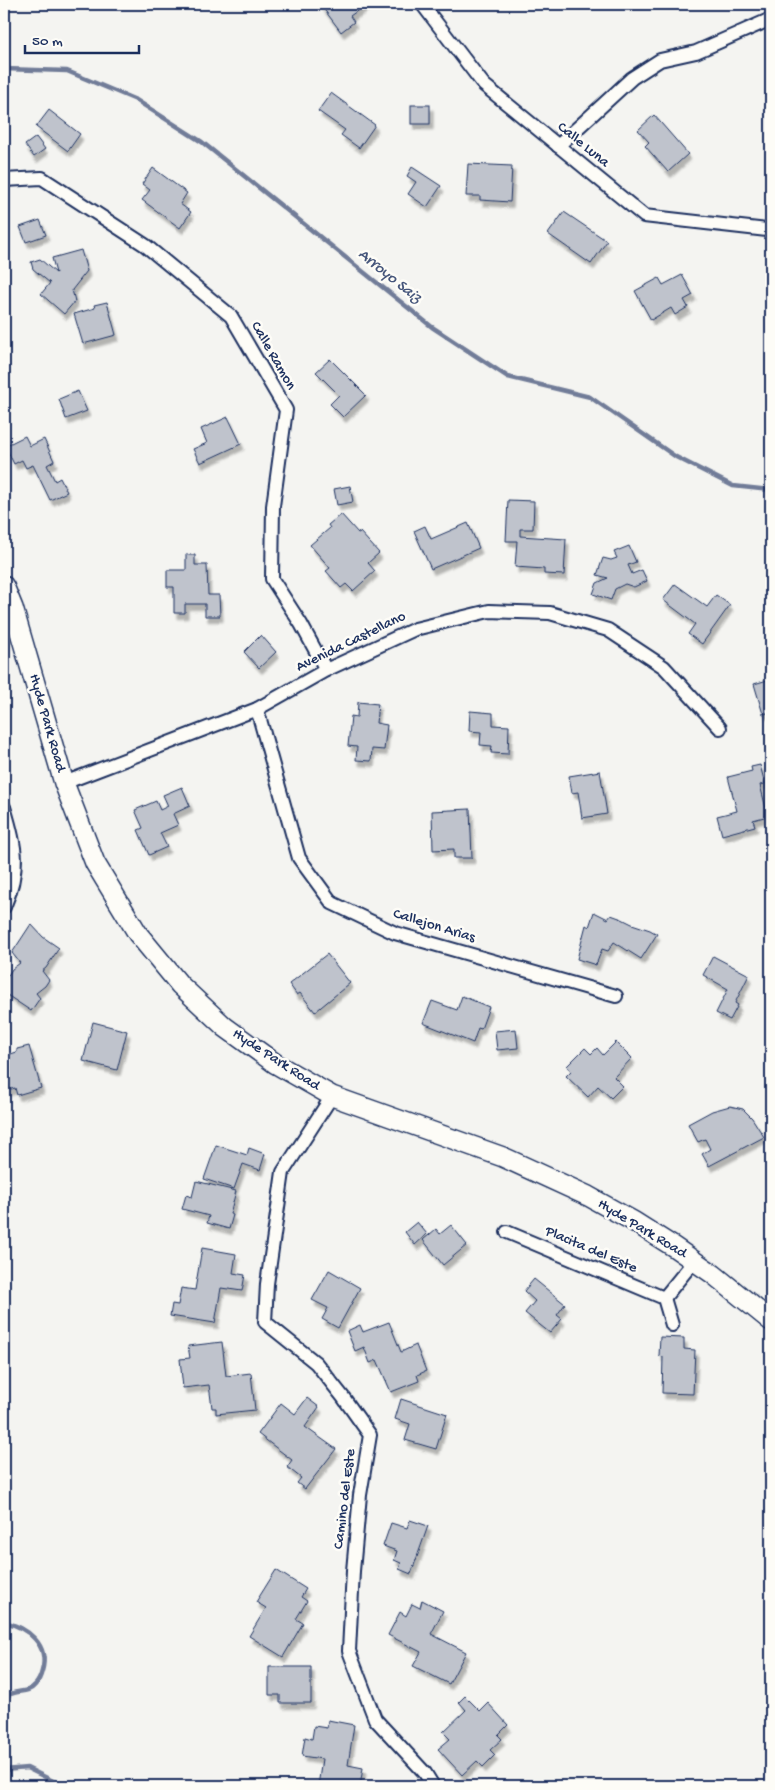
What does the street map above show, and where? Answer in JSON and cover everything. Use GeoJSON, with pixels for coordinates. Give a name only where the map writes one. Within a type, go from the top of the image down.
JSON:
{"type":"FeatureCollection","features":[{"type":"Feature","properties":{"kind":"main road","name":"Hyde Park Road"},"geometry":{"type":"LineString","coordinates":[[4,586],[8,609],[64,783],[95,863],[138,934],[180,985],[225,1027],[276,1064],[332,1096],[473,1145],[532,1169],[610,1208],[694,1261],[730,1287],[771,1321]]}},
{"type":"Feature","properties":{"kind":"street","name":"Calle Luna"},"geometry":{"type":"LineString","coordinates":[[422,4],[484,84],[644,216],[767,230]]}},
{"type":"Feature","properties":{"kind":"street"},"geometry":{"type":"LineString","coordinates":[[558,146],[632,78],[660,60],[696,52],[771,19]]}},
{"type":"Feature","properties":{"kind":"street","name":"Calle Ramon"},"geometry":{"type":"LineString","coordinates":[[4,180],[42,178],[145,244],[231,316],[286,410],[273,506],[272,579],[301,624],[326,670]]}},
{"type":"Feature","properties":{"kind":"street","name":"Avenida Castellano"},"geometry":{"type":"LineString","coordinates":[[64,783],[257,709],[326,670],[415,629],[489,611],[550,613],[608,630],[664,667],[720,728]]}},
{"type":"Feature","properties":{"kind":"street","name":"Callejon Arias"},"geometry":{"type":"LineString","coordinates":[[257,709],[299,858],[332,903],[395,934],[616,996]]}},
{"type":"Feature","properties":{"kind":"street"},"geometry":{"type":"LineString","coordinates":[[4,807],[14,841],[16,867],[14,880],[4,906]]}},
{"type":"Feature","properties":{"kind":"street","name":"Camino del Este"},"geometry":{"type":"LineString","coordinates":[[332,1096],[283,1172],[267,1284],[265,1322],[316,1363],[370,1435],[360,1495],[355,1542],[349,1652],[375,1719],[426,1773],[433,1786]]}},
{"type":"Feature","properties":{"kind":"street","name":"Placita del Este"},"geometry":{"type":"LineString","coordinates":[[507,1232],[664,1298]]}},
{"type":"Feature","properties":{"kind":"street"},"geometry":{"type":"LineString","coordinates":[[672,1325],[664,1298],[694,1261]]}},
{"type":"Feature","properties":{"kind":"building"},"geometry":{"type":"Polygon","coordinates":[[[320,4],[367,4],[350,16],[354,22],[341,32],[320,4]]]}},
{"type":"Feature","properties":{"kind":"building"},"geometry":{"type":"Polygon","coordinates":[[[331,93],[375,125],[359,148],[341,135],[345,130],[318,111],[331,93]]]}},
{"type":"Feature","properties":{"kind":"building"},"geometry":{"type":"Polygon","coordinates":[[[411,105],[430,105],[430,124],[411,124],[411,105]]]}},
{"type":"Feature","properties":{"kind":"building"},"geometry":{"type":"Polygon","coordinates":[[[49,110],[80,134],[68,151],[36,127],[49,110]]]}},
{"type":"Feature","properties":{"kind":"building"},"geometry":{"type":"Polygon","coordinates":[[[654,115],[688,154],[668,172],[645,146],[649,142],[638,130],[654,115]]]}},
{"type":"Feature","properties":{"kind":"building"},"geometry":{"type":"Polygon","coordinates":[[[36,137],[45,149],[34,157],[25,145],[36,137]]]}},
{"type":"Feature","properties":{"kind":"building"},"geometry":{"type":"Polygon","coordinates":[[[468,164],[512,166],[510,202],[480,200],[480,196],[466,196],[468,164]]]}},
{"type":"Feature","properties":{"kind":"building"},"geometry":{"type":"Polygon","coordinates":[[[412,167],[441,186],[427,207],[408,194],[416,182],[407,176],[412,167]]]}},
{"type":"Feature","properties":{"kind":"building"},"geometry":{"type":"Polygon","coordinates":[[[153,168],[187,193],[180,204],[191,212],[180,228],[142,200],[150,190],[142,184],[153,168]]]}},
{"type":"Feature","properties":{"kind":"building"},"geometry":{"type":"Polygon","coordinates":[[[564,212],[607,241],[591,264],[548,234],[564,212]]]}},
{"type":"Feature","properties":{"kind":"building"},"geometry":{"type":"Polygon","coordinates":[[[40,220],[46,235],[26,242],[20,227],[40,220]]]}},
{"type":"Feature","properties":{"kind":"building"},"geometry":{"type":"Polygon","coordinates":[[[81,250],[87,271],[72,290],[75,301],[64,314],[41,294],[50,283],[33,269],[31,262],[40,259],[56,273],[52,258],[81,250]]]}},
{"type":"Feature","properties":{"kind":"building"},"geometry":{"type":"Polygon","coordinates":[[[682,275],[693,295],[684,300],[688,307],[675,315],[671,308],[651,320],[635,291],[659,278],[663,285],[682,275]]]}},
{"type":"Feature","properties":{"kind":"building"},"geometry":{"type":"Polygon","coordinates":[[[107,302],[116,335],[83,344],[74,314],[95,308],[94,305],[107,302]]]}},
{"type":"Feature","properties":{"kind":"building"},"geometry":{"type":"Polygon","coordinates":[[[330,359],[366,395],[343,417],[330,404],[339,395],[316,372],[330,359]]]}},
{"type":"Feature","properties":{"kind":"building"},"geometry":{"type":"Polygon","coordinates":[[[78,391],[87,411],[66,419],[59,399],[78,391]]]}},
{"type":"Feature","properties":{"kind":"building"},"geometry":{"type":"Polygon","coordinates":[[[228,417],[241,444],[200,463],[193,449],[207,443],[201,429],[228,417]]]}},
{"type":"Feature","properties":{"kind":"building"},"geometry":{"type":"Polygon","coordinates":[[[25,436],[30,446],[44,439],[54,461],[47,465],[55,481],[60,478],[67,492],[50,500],[33,465],[26,468],[22,460],[14,464],[5,446],[25,436]]]}},
{"type":"Feature","properties":{"kind":"building"},"geometry":{"type":"Polygon","coordinates":[[[350,486],[353,502],[337,505],[334,489],[350,486]]]}},
{"type":"Feature","properties":{"kind":"building"},"geometry":{"type":"Polygon","coordinates":[[[508,500],[534,501],[533,529],[520,529],[520,536],[566,539],[564,575],[544,574],[544,569],[515,567],[517,541],[506,541],[508,500]]]}},
{"type":"Feature","properties":{"kind":"building"},"geometry":{"type":"Polygon","coordinates":[[[341,514],[379,553],[368,563],[375,571],[353,591],[346,584],[341,588],[326,571],[330,568],[310,545],[330,528],[328,525],[341,514]]]}},
{"type":"Feature","properties":{"kind":"building"},"geometry":{"type":"Polygon","coordinates":[[[468,523],[479,548],[431,569],[414,531],[425,526],[431,539],[468,523]]]}},
{"type":"Feature","properties":{"kind":"building"},"geometry":{"type":"Polygon","coordinates":[[[629,546],[636,562],[628,565],[632,574],[642,570],[647,581],[634,587],[625,584],[615,589],[611,600],[593,594],[597,583],[608,578],[597,575],[603,558],[611,560],[617,558],[614,552],[629,546]]]}},
{"type":"Feature","properties":{"kind":"building"},"geometry":{"type":"Polygon","coordinates":[[[186,555],[195,555],[195,565],[207,565],[208,595],[219,595],[220,616],[205,616],[205,604],[185,604],[185,613],[174,613],[174,587],[167,587],[167,570],[186,570],[186,555]]]}},
{"type":"Feature","properties":{"kind":"building"},"geometry":{"type":"Polygon","coordinates":[[[675,584],[707,607],[716,595],[730,605],[702,644],[688,634],[695,624],[663,600],[675,584]]]}},
{"type":"Feature","properties":{"kind":"building"},"geometry":{"type":"Polygon","coordinates":[[[261,635],[276,652],[259,668],[244,652],[261,635]]]}},
{"type":"Feature","properties":{"kind":"building"},"geometry":{"type":"Polygon","coordinates":[[[771,679],[771,712],[763,714],[754,684],[771,679]]]}},
{"type":"Feature","properties":{"kind":"building"},"geometry":{"type":"Polygon","coordinates":[[[358,702],[378,704],[376,723],[387,725],[384,750],[372,749],[371,761],[356,760],[357,747],[348,746],[351,716],[357,717],[358,702]]]}},
{"type":"Feature","properties":{"kind":"building"},"geometry":{"type":"Polygon","coordinates":[[[470,711],[493,713],[493,725],[509,726],[508,754],[491,753],[492,746],[480,745],[481,732],[469,731],[470,711]]]}},
{"type":"Feature","properties":{"kind":"building"},"geometry":{"type":"Polygon","coordinates":[[[760,765],[765,784],[760,785],[768,816],[753,820],[755,826],[722,835],[717,816],[737,811],[728,777],[752,771],[751,767],[760,765]]]}},
{"type":"Feature","properties":{"kind":"building"},"geometry":{"type":"Polygon","coordinates":[[[600,771],[607,814],[582,818],[578,792],[572,793],[569,776],[600,771]]]}},
{"type":"Feature","properties":{"kind":"building"},"geometry":{"type":"Polygon","coordinates":[[[182,787],[190,806],[173,814],[178,825],[160,833],[167,847],[149,855],[138,830],[143,828],[135,810],[156,801],[160,810],[168,806],[163,795],[182,787]]]}},
{"type":"Feature","properties":{"kind":"building"},"geometry":{"type":"Polygon","coordinates":[[[470,809],[472,858],[454,858],[454,849],[433,850],[432,811],[470,809]]]}},
{"type":"Feature","properties":{"kind":"building"},"geometry":{"type":"Polygon","coordinates":[[[594,912],[608,919],[611,915],[657,934],[641,959],[614,942],[608,951],[602,949],[596,965],[577,959],[586,925],[589,927],[594,912]]]}},
{"type":"Feature","properties":{"kind":"building"},"geometry":{"type":"Polygon","coordinates":[[[31,924],[43,937],[59,948],[42,971],[49,980],[36,993],[40,998],[31,1011],[4,993],[4,982],[12,969],[20,963],[12,953],[31,924]]]}},
{"type":"Feature","properties":{"kind":"building"},"geometry":{"type":"Polygon","coordinates":[[[327,954],[350,983],[315,1012],[300,993],[297,995],[289,984],[327,954]]]}},
{"type":"Feature","properties":{"kind":"building"},"geometry":{"type":"Polygon","coordinates":[[[713,956],[749,975],[735,1003],[738,1005],[730,1020],[716,1013],[728,989],[703,975],[713,956]]]}},
{"type":"Feature","properties":{"kind":"building"},"geometry":{"type":"Polygon","coordinates":[[[462,996],[489,1007],[481,1029],[478,1028],[473,1043],[423,1023],[432,1001],[457,1010],[462,996]]]}},
{"type":"Feature","properties":{"kind":"building"},"geometry":{"type":"Polygon","coordinates":[[[93,1022],[127,1031],[117,1070],[83,1061],[93,1022]]]}},
{"type":"Feature","properties":{"kind":"building"},"geometry":{"type":"Polygon","coordinates":[[[516,1029],[518,1048],[497,1050],[495,1031],[516,1029]]]}},
{"type":"Feature","properties":{"kind":"building"},"geometry":{"type":"Polygon","coordinates":[[[616,1042],[632,1058],[614,1077],[623,1086],[611,1098],[598,1086],[588,1097],[566,1076],[571,1071],[567,1066],[585,1048],[591,1054],[597,1048],[603,1055],[616,1042]]]}},
{"type":"Feature","properties":{"kind":"building"},"geometry":{"type":"Polygon","coordinates":[[[29,1046],[41,1088],[17,1095],[15,1088],[4,1091],[4,1056],[17,1052],[17,1049],[29,1046]]]}},
{"type":"Feature","properties":{"kind":"building"},"geometry":{"type":"Polygon","coordinates":[[[730,1106],[743,1109],[752,1118],[764,1137],[709,1166],[702,1154],[710,1149],[705,1139],[698,1142],[688,1124],[712,1111],[730,1106]]]}},
{"type":"Feature","properties":{"kind":"building"},"geometry":{"type":"Polygon","coordinates":[[[216,1145],[247,1155],[249,1148],[265,1154],[260,1170],[243,1164],[234,1189],[204,1179],[216,1145]]]}},
{"type":"Feature","properties":{"kind":"building"},"geometry":{"type":"Polygon","coordinates":[[[196,1181],[236,1191],[230,1214],[233,1215],[229,1229],[207,1223],[209,1216],[182,1209],[186,1195],[192,1197],[196,1181]]]}},
{"type":"Feature","properties":{"kind":"building"},"geometry":{"type":"Polygon","coordinates":[[[417,1222],[427,1234],[415,1245],[405,1232],[417,1222]]]}},
{"type":"Feature","properties":{"kind":"building"},"geometry":{"type":"Polygon","coordinates":[[[451,1225],[467,1245],[443,1265],[423,1240],[436,1229],[440,1234],[451,1225]]]}},
{"type":"Feature","properties":{"kind":"building"},"geometry":{"type":"Polygon","coordinates":[[[202,1248],[236,1254],[233,1273],[245,1275],[242,1291],[221,1288],[215,1323],[170,1316],[172,1304],[178,1305],[181,1288],[195,1290],[202,1248]]]}},
{"type":"Feature","properties":{"kind":"building"},"geometry":{"type":"Polygon","coordinates":[[[329,1270],[360,1288],[338,1328],[322,1319],[328,1308],[312,1300],[329,1270]]]}},
{"type":"Feature","properties":{"kind":"building"},"geometry":{"type":"Polygon","coordinates":[[[534,1279],[565,1304],[557,1315],[562,1319],[550,1333],[525,1313],[535,1301],[524,1291],[534,1279]]]}},
{"type":"Feature","properties":{"kind":"building"},"geometry":{"type":"Polygon","coordinates":[[[389,1322],[401,1352],[416,1345],[426,1371],[417,1375],[419,1381],[391,1392],[377,1360],[370,1363],[364,1347],[355,1351],[347,1331],[360,1325],[363,1332],[389,1322]]]}},
{"type":"Feature","properties":{"kind":"building"},"geometry":{"type":"Polygon","coordinates":[[[660,1337],[684,1338],[684,1349],[695,1350],[693,1394],[662,1393],[663,1357],[659,1356],[660,1337]]]}},
{"type":"Feature","properties":{"kind":"building"},"geometry":{"type":"Polygon","coordinates":[[[222,1342],[226,1376],[251,1373],[255,1410],[216,1414],[216,1408],[212,1408],[209,1385],[183,1388],[180,1359],[190,1358],[188,1346],[222,1342]]]}},
{"type":"Feature","properties":{"kind":"building"},"geometry":{"type":"Polygon","coordinates":[[[307,1398],[319,1407],[305,1427],[336,1449],[305,1489],[297,1483],[301,1478],[287,1467],[292,1460],[258,1434],[281,1403],[295,1414],[307,1398]]]}},
{"type":"Feature","properties":{"kind":"building"},"geometry":{"type":"Polygon","coordinates":[[[401,1399],[447,1414],[436,1449],[405,1440],[410,1424],[395,1419],[401,1399]]]}},
{"type":"Feature","properties":{"kind":"building"},"geometry":{"type":"Polygon","coordinates":[[[410,1520],[428,1526],[411,1574],[399,1569],[401,1563],[394,1560],[397,1551],[383,1546],[391,1523],[407,1528],[410,1520]]]}},
{"type":"Feature","properties":{"kind":"building"},"geometry":{"type":"Polygon","coordinates":[[[276,1570],[306,1589],[301,1597],[307,1601],[296,1619],[303,1623],[283,1657],[249,1636],[266,1608],[256,1602],[276,1570]]]}},
{"type":"Feature","properties":{"kind":"building"},"geometry":{"type":"Polygon","coordinates":[[[422,1600],[443,1611],[431,1634],[466,1652],[449,1684],[413,1666],[421,1652],[388,1635],[400,1612],[406,1616],[412,1604],[420,1608],[422,1600]]]}},
{"type":"Feature","properties":{"kind":"building"},"geometry":{"type":"Polygon","coordinates":[[[269,1667],[311,1667],[311,1703],[280,1703],[280,1695],[269,1695],[269,1667]]]}},
{"type":"Feature","properties":{"kind":"building"},"geometry":{"type":"Polygon","coordinates":[[[465,1696],[480,1711],[488,1703],[508,1725],[498,1735],[502,1739],[490,1750],[495,1755],[483,1767],[477,1761],[462,1775],[438,1749],[450,1739],[443,1732],[466,1710],[459,1702],[465,1696]]]}},
{"type":"Feature","properties":{"kind":"building"},"geometry":{"type":"Polygon","coordinates":[[[328,1720],[354,1725],[348,1765],[363,1768],[360,1786],[318,1786],[322,1759],[302,1756],[305,1737],[312,1739],[314,1726],[327,1728],[328,1720]]]}},
{"type":"Feature","properties":{"kind":"waterway","name":"Arroyo Saiz"},"geometry":{"type":"LineString","coordinates":[[4,69],[67,71],[136,100],[202,142],[432,327],[508,377],[590,397],[676,457],[733,486],[771,490]]}},
{"type":"Feature","properties":{"kind":"waterway"},"geometry":{"type":"LineString","coordinates":[[4,1622],[21,1628],[35,1639],[40,1645],[44,1662],[40,1678],[32,1688],[12,1693],[4,1698]]}},
{"type":"Feature","properties":{"kind":"waterway"},"geometry":{"type":"LineString","coordinates":[[4,1770],[27,1768],[60,1786]]}}]}
